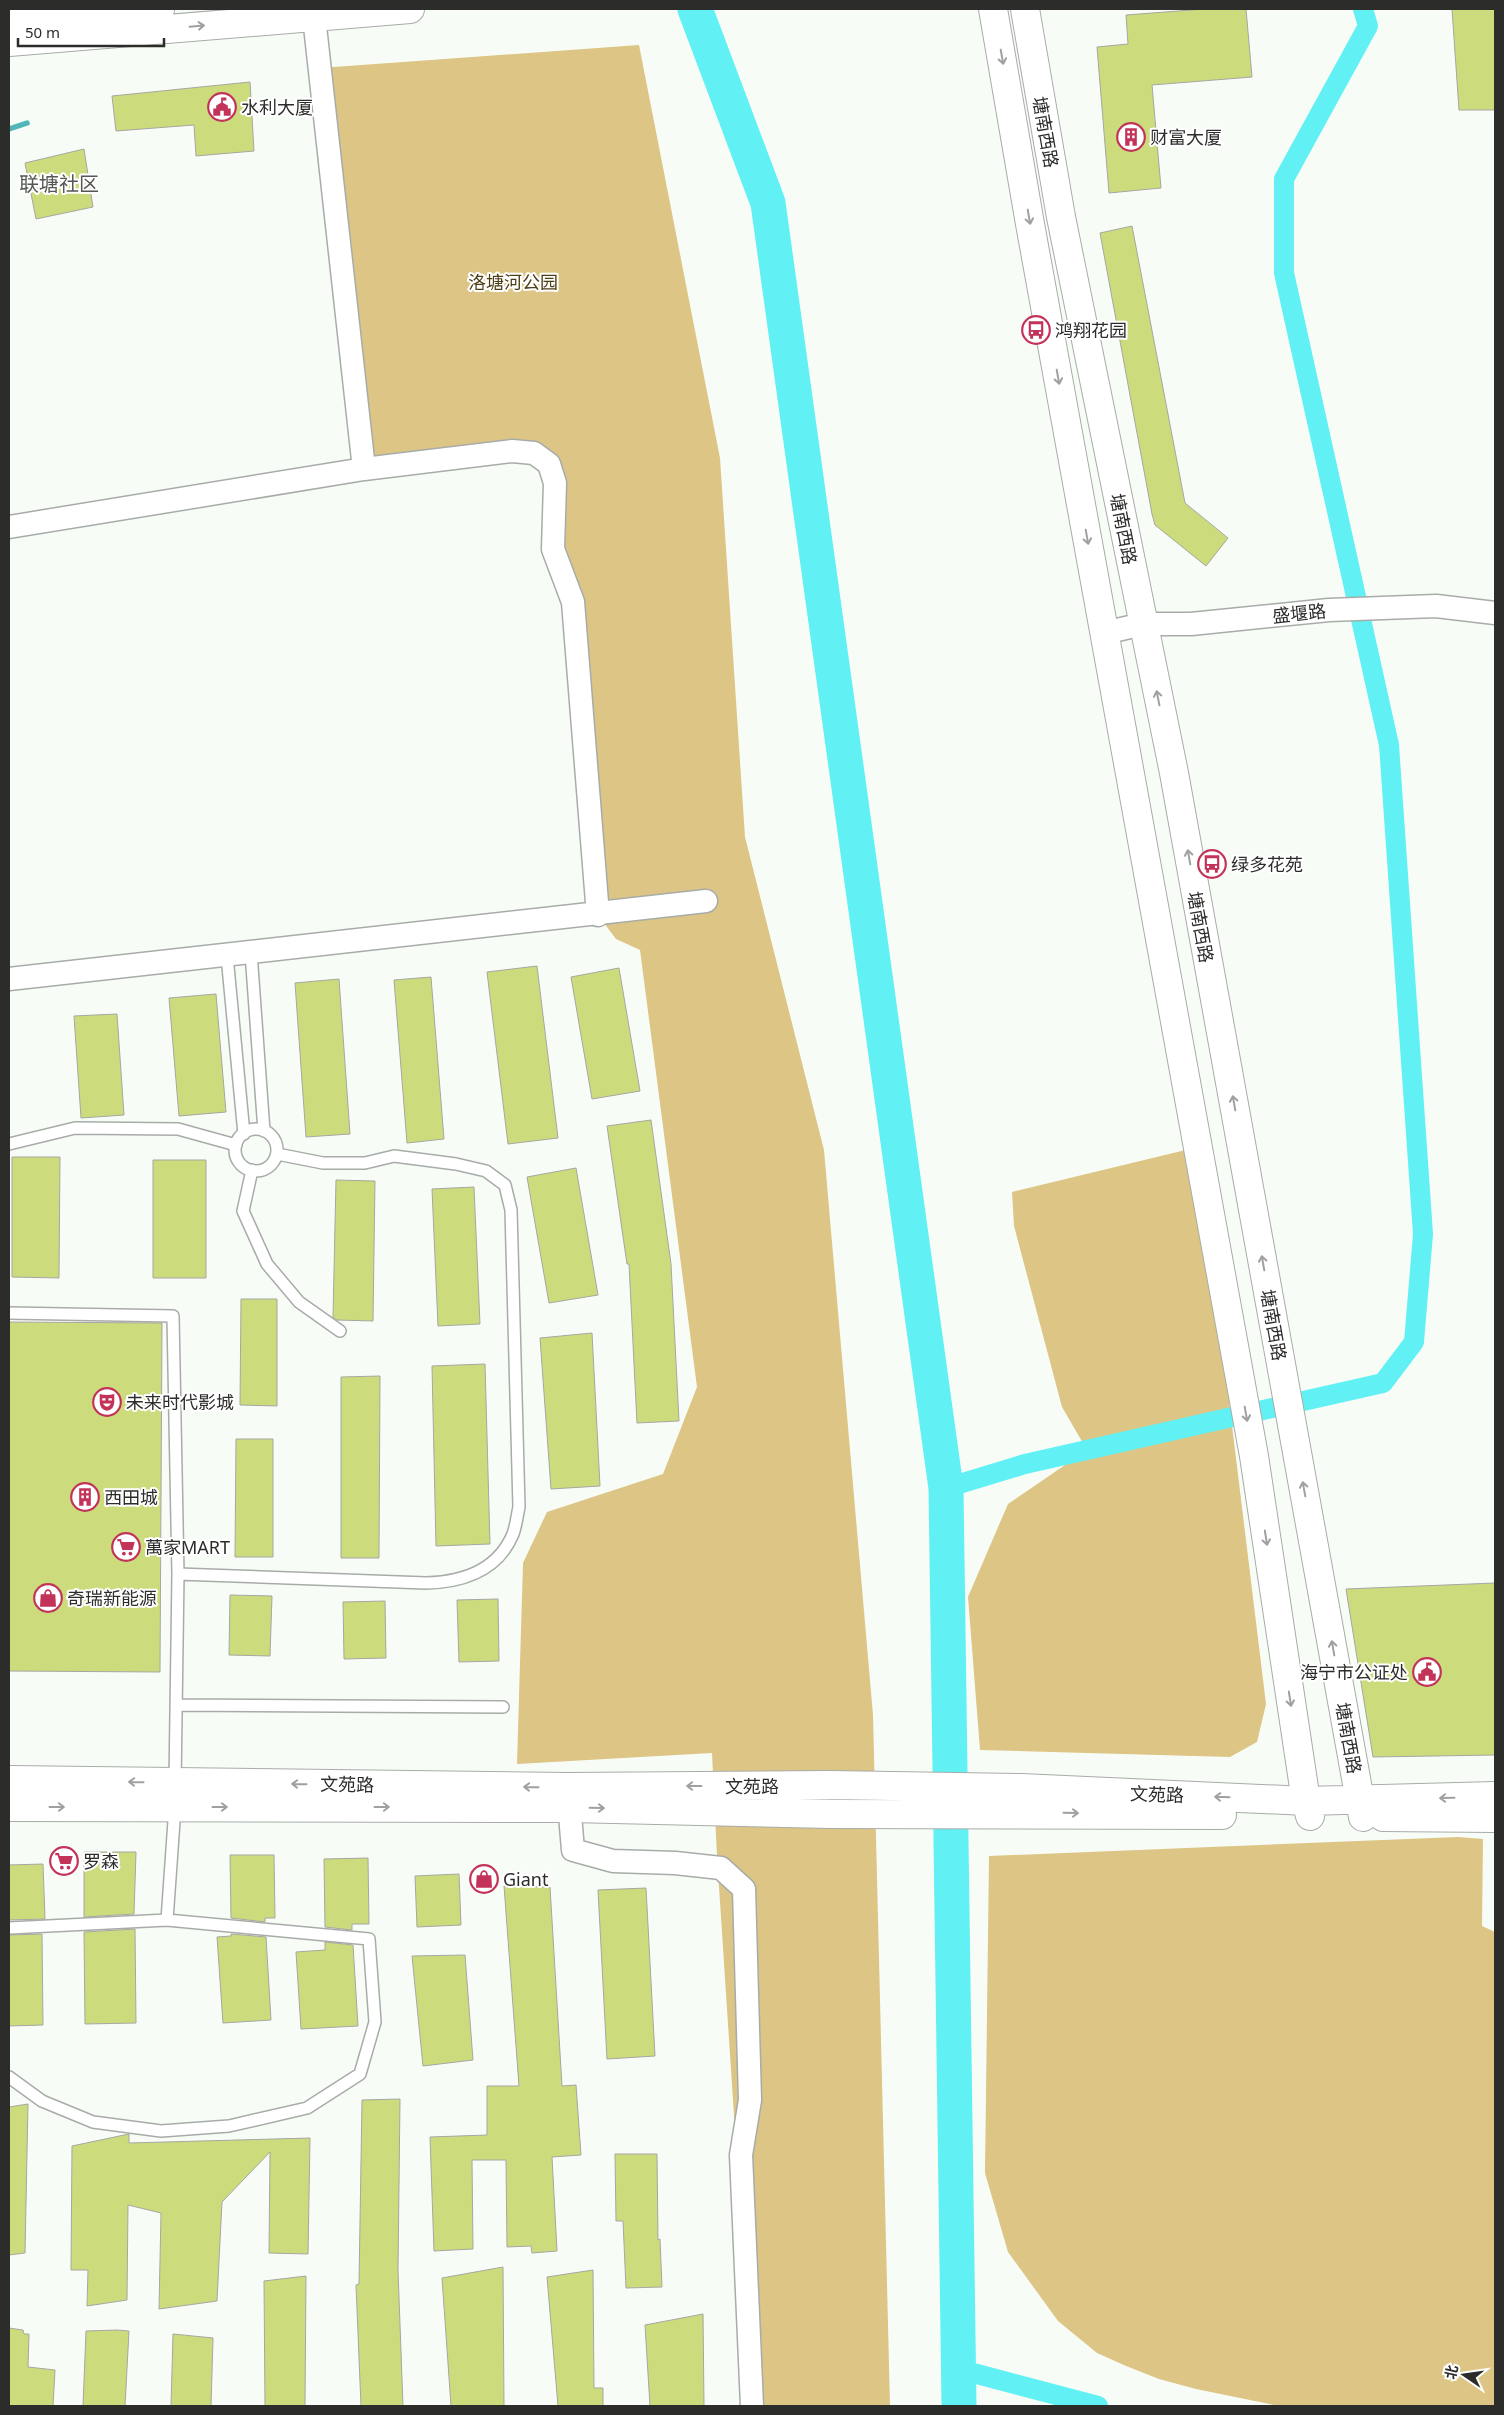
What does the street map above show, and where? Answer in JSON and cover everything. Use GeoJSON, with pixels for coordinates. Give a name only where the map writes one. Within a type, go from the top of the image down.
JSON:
{"type":"FeatureCollection","features":[{"type":"Feature","properties":{"kind":"main road"},"geometry":{"type":"LineString","coordinates":[[9,20],[160,9]]}},
{"type":"Feature","properties":{"kind":"main road"},"geometry":{"type":"LineString","coordinates":[[9,42],[410,9]]}},
{"type":"Feature","properties":{"kind":"main road","name":"塘南西路"},"geometry":{"type":"LineString","coordinates":[[994,9],[1104,633],[1254,1456],[1308,1808]]}},
{"type":"Feature","properties":{"kind":"main road","name":"塘南西路"},"geometry":{"type":"LineString","coordinates":[[1025,9],[1061,217],[1174,773],[1362,1808]]}},
{"type":"Feature","properties":{"kind":"main road","name":"文苑路"},"geometry":{"type":"LineString","coordinates":[[9,1780],[175,1795]]}},
{"type":"Feature","properties":{"kind":"main road","name":"文苑路"},"geometry":{"type":"LineString","coordinates":[[569,1798],[830,1785],[1022,1801],[1362,1808],[1495,1818]]}},
{"type":"Feature","properties":{"kind":"main road","name":"文苑路"},"geometry":{"type":"LineString","coordinates":[[9,1807],[175,1795],[569,1798],[831,1814],[1022,1801]]}},
{"type":"Feature","properties":{"kind":"main road","name":"文苑路"},"geometry":{"type":"LineString","coordinates":[[1362,1808],[1495,1796]]}},
{"type":"Feature","properties":{"kind":"street"},"geometry":{"type":"LineString","coordinates":[[314,17],[364,469]]}},
{"type":"Feature","properties":{"kind":"street"},"geometry":{"type":"LineString","coordinates":[[9,527],[364,469],[512,451],[534,453],[549,464],[555,483],[553,549],[573,602],[598,915]]}},
{"type":"Feature","properties":{"kind":"street","name":"盛堰路"},"geometry":{"type":"LineString","coordinates":[[1104,633],[1144,624],[1191,624],[1329,610],[1436,606],[1495,613]]}},
{"type":"Feature","properties":{"kind":"street"},"geometry":{"type":"LineString","coordinates":[[9,980],[598,915],[706,901]]}},
{"type":"Feature","properties":{"kind":"street"},"geometry":{"type":"LineString","coordinates":[[569,1798],[573,1850],[613,1861],[675,1863],[721,1868],[744,1890],[750,2100],[741,2155],[752,2406]]}},
{"type":"Feature","properties":{"kind":"lane"},"geometry":{"type":"LineString","coordinates":[[251,953],[264,1131]]}},
{"type":"Feature","properties":{"kind":"lane"},"geometry":{"type":"LineString","coordinates":[[227,956],[244,1134]]}},
{"type":"Feature","properties":{"kind":"lane"},"geometry":{"type":"LineString","coordinates":[[9,1144],[75,1128],[178,1129],[236,1145]]}},
{"type":"Feature","properties":{"kind":"lane"},"geometry":{"type":"LineString","coordinates":[[250,1130],[264,1131],[275,1140],[277,1154],[265,1169],[252,1170],[241,1164],[237,1158],[236,1145],[244,1134],[250,1130]]}},
{"type":"Feature","properties":{"kind":"lane"},"geometry":{"type":"LineString","coordinates":[[178,1574],[426,1583],[450,1582],[477,1572],[497,1560],[513,1534],[519,1507],[511,1210],[504,1185],[486,1171],[456,1164],[394,1156],[365,1163],[323,1163],[277,1154]]}},
{"type":"Feature","properties":{"kind":"lane"},"geometry":{"type":"LineString","coordinates":[[252,1170],[243,1211],[267,1264],[299,1302],[340,1331]]}},
{"type":"Feature","properties":{"kind":"lane"},"geometry":{"type":"LineString","coordinates":[[9,1314],[173,1316],[178,1574],[175,1795],[167,1920]]}},
{"type":"Feature","properties":{"kind":"lane"},"geometry":{"type":"LineString","coordinates":[[176,1705],[503,1707]]}},
{"type":"Feature","properties":{"kind":"lane"},"geometry":{"type":"LineString","coordinates":[[9,1928],[167,1920],[369,1939],[374,2022],[360,2074],[307,2108],[229,2126],[161,2131],[93,2122],[42,2101],[9,2077]]}},
{"type":"Feature","properties":{"kind":"green space","name":"洛塘河公园"},"geometry":{"type":"Polygon","coordinates":[[[639,45],[720,458],[745,837],[824,1150],[873,1715],[890,2406],[753,2406],[712,1753],[517,1764],[523,1563],[547,1512],[663,1474],[697,1387],[640,950],[616,939],[598,915],[554,508],[534,453],[364,469],[320,68],[639,45]]]}},
{"type":"Feature","properties":{"kind":"green space"},"geometry":{"type":"Polygon","coordinates":[[[1198,1147],[1266,1704],[1257,1742],[1230,1757],[980,1750],[968,1597],[1008,1504],[1087,1450],[1062,1407],[1014,1226],[1012,1192],[1198,1147]]]}},
{"type":"Feature","properties":{"kind":"green space"},"geometry":{"type":"Polygon","coordinates":[[[1458,1837],[1483,1839],[1482,1926],[1495,1932],[1495,2406],[1279,2406],[1196,2389],[1159,2379],[1097,2353],[1058,2321],[1008,2252],[985,2173],[989,1856],[1458,1837]]]}},
{"type":"Feature","properties":{"kind":"building","name":"财富大厦"},"geometry":{"type":"Polygon","coordinates":[[[1204,9],[1246,9],[1252,77],[1152,85],[1161,188],[1109,193],[1097,47],[1128,44],[1126,15],[1204,9]]]}},
{"type":"Feature","properties":{"kind":"building"},"geometry":{"type":"Polygon","coordinates":[[[1452,9],[1495,9],[1495,110],[1459,110],[1452,9]]]}},
{"type":"Feature","properties":{"kind":"building"},"geometry":{"type":"Polygon","coordinates":[[[250,82],[254,151],[196,156],[194,125],[116,131],[112,96],[250,82]]]}},
{"type":"Feature","properties":{"kind":"building"},"geometry":{"type":"Polygon","coordinates":[[[84,149],[93,207],[36,219],[25,163],[84,149]]]}},
{"type":"Feature","properties":{"kind":"building"},"geometry":{"type":"Polygon","coordinates":[[[1132,226],[1185,503],[1228,538],[1206,566],[1155,525],[1152,514],[1100,233],[1132,226]]]}},
{"type":"Feature","properties":{"kind":"building"},"geometry":{"type":"Polygon","coordinates":[[[537,966],[558,1138],[508,1144],[487,972],[537,966]]]}},
{"type":"Feature","properties":{"kind":"building"},"geometry":{"type":"Polygon","coordinates":[[[619,968],[640,1091],[592,1099],[571,977],[619,968]]]}},
{"type":"Feature","properties":{"kind":"building"},"geometry":{"type":"Polygon","coordinates":[[[431,977],[444,1139],[407,1143],[394,980],[431,977]]]}},
{"type":"Feature","properties":{"kind":"building"},"geometry":{"type":"Polygon","coordinates":[[[339,979],[350,1134],[306,1137],[295,983],[339,979]]]}},
{"type":"Feature","properties":{"kind":"building"},"geometry":{"type":"Polygon","coordinates":[[[216,994],[226,1112],[179,1116],[169,998],[216,994]]]}},
{"type":"Feature","properties":{"kind":"building"},"geometry":{"type":"Polygon","coordinates":[[[117,1014],[124,1115],[81,1118],[74,1016],[117,1014]]]}},
{"type":"Feature","properties":{"kind":"building"},"geometry":{"type":"Polygon","coordinates":[[[651,1120],[671,1264],[679,1421],[637,1423],[629,1264],[627,1264],[607,1126],[651,1120]]]}},
{"type":"Feature","properties":{"kind":"building"},"geometry":{"type":"Polygon","coordinates":[[[12,1157],[60,1157],[59,1278],[12,1277],[12,1157]]]}},
{"type":"Feature","properties":{"kind":"building"},"geometry":{"type":"Polygon","coordinates":[[[153,1160],[206,1160],[206,1278],[153,1278],[153,1160]]]}},
{"type":"Feature","properties":{"kind":"building"},"geometry":{"type":"Polygon","coordinates":[[[576,1168],[598,1295],[549,1303],[527,1177],[576,1168]]]}},
{"type":"Feature","properties":{"kind":"building"},"geometry":{"type":"Polygon","coordinates":[[[336,1180],[375,1181],[373,1321],[337,1320],[333,1317],[336,1180]]]}},
{"type":"Feature","properties":{"kind":"building"},"geometry":{"type":"Polygon","coordinates":[[[474,1187],[480,1324],[438,1326],[432,1189],[474,1187]]]}},
{"type":"Feature","properties":{"kind":"building"},"geometry":{"type":"Polygon","coordinates":[[[241,1299],[277,1299],[277,1406],[240,1405],[241,1299]]]}},
{"type":"Feature","properties":{"kind":"building","name":"西田城"},"geometry":{"type":"Polygon","coordinates":[[[9,1322],[162,1323],[160,1672],[9,1671],[9,1322]]]}},
{"type":"Feature","properties":{"kind":"building"},"geometry":{"type":"Polygon","coordinates":[[[592,1333],[600,1486],[551,1489],[540,1338],[592,1333]]]}},
{"type":"Feature","properties":{"kind":"building"},"geometry":{"type":"Polygon","coordinates":[[[485,1364],[490,1544],[436,1546],[432,1366],[485,1364]]]}},
{"type":"Feature","properties":{"kind":"building"},"geometry":{"type":"Polygon","coordinates":[[[380,1376],[379,1558],[341,1558],[341,1377],[380,1376]]]}},
{"type":"Feature","properties":{"kind":"building"},"geometry":{"type":"Polygon","coordinates":[[[236,1439],[273,1439],[273,1557],[235,1557],[236,1439]]]}},
{"type":"Feature","properties":{"kind":"building","name":"海宁市公证处"},"geometry":{"type":"Polygon","coordinates":[[[1495,1583],[1495,1755],[1373,1757],[1346,1589],[1495,1583]]]}},
{"type":"Feature","properties":{"kind":"building"},"geometry":{"type":"Polygon","coordinates":[[[230,1595],[272,1596],[270,1656],[229,1655],[230,1595]]]}},
{"type":"Feature","properties":{"kind":"building"},"geometry":{"type":"Polygon","coordinates":[[[498,1599],[499,1661],[459,1662],[457,1600],[498,1599]]]}},
{"type":"Feature","properties":{"kind":"building"},"geometry":{"type":"Polygon","coordinates":[[[385,1601],[386,1658],[344,1659],[343,1602],[385,1601]]]}},
{"type":"Feature","properties":{"kind":"building"},"geometry":{"type":"Polygon","coordinates":[[[84,1852],[136,1852],[134,1914],[84,1917],[84,1852]]]}},
{"type":"Feature","properties":{"kind":"building"},"geometry":{"type":"Polygon","coordinates":[[[230,1855],[274,1855],[275,1918],[265,1918],[265,1922],[231,1918],[230,1855]]]}},
{"type":"Feature","properties":{"kind":"building"},"geometry":{"type":"Polygon","coordinates":[[[368,1858],[369,1924],[352,1924],[352,1930],[325,1927],[324,1859],[368,1858]]]}},
{"type":"Feature","properties":{"kind":"building"},"geometry":{"type":"Polygon","coordinates":[[[43,1864],[45,1919],[9,1920],[9,1865],[43,1864]]]}},
{"type":"Feature","properties":{"kind":"building"},"geometry":{"type":"Polygon","coordinates":[[[459,1874],[461,1925],[417,1927],[415,1876],[459,1874]]]}},
{"type":"Feature","properties":{"kind":"building"},"geometry":{"type":"Polygon","coordinates":[[[504,1886],[550,1887],[562,2086],[576,2085],[581,2155],[552,2157],[557,2251],[532,2253],[531,2246],[507,2247],[506,2160],[472,2160],[473,2249],[434,2251],[430,2137],[487,2135],[487,2086],[519,2086],[504,1886]]]}},
{"type":"Feature","properties":{"kind":"building"},"geometry":{"type":"Polygon","coordinates":[[[646,1888],[655,2056],[607,2059],[598,1890],[646,1888]]]}},
{"type":"Feature","properties":{"kind":"building"},"geometry":{"type":"Polygon","coordinates":[[[135,1929],[136,2023],[85,2024],[84,1932],[135,1929]]]}},
{"type":"Feature","properties":{"kind":"building"},"geometry":{"type":"Polygon","coordinates":[[[42,1934],[43,2025],[9,2026],[9,1935],[42,1934]]]}},
{"type":"Feature","properties":{"kind":"building"},"geometry":{"type":"Polygon","coordinates":[[[231,1934],[266,1937],[271,2020],[223,2023],[217,1937],[231,1936],[231,1934]]]}},
{"type":"Feature","properties":{"kind":"building"},"geometry":{"type":"Polygon","coordinates":[[[325,1942],[353,1945],[358,2026],[301,2029],[296,1952],[325,1950],[325,1942]]]}},
{"type":"Feature","properties":{"kind":"building"},"geometry":{"type":"Polygon","coordinates":[[[465,1955],[473,2060],[423,2066],[412,1956],[465,1955]]]}},
{"type":"Feature","properties":{"kind":"building"},"geometry":{"type":"Polygon","coordinates":[[[400,2099],[398,2270],[403,2406],[361,2406],[356,2285],[359,2284],[362,2100],[400,2099]]]}},
{"type":"Feature","properties":{"kind":"building"},"geometry":{"type":"Polygon","coordinates":[[[28,2104],[25,2253],[9,2255],[9,2107],[28,2104]]]}},
{"type":"Feature","properties":{"kind":"building"},"geometry":{"type":"Polygon","coordinates":[[[129,2134],[129,2143],[310,2138],[308,2254],[269,2253],[270,2152],[222,2202],[217,2301],[159,2309],[161,2213],[128,2205],[127,2300],[87,2306],[88,2270],[71,2270],[72,2146],[129,2134]]]}},
{"type":"Feature","properties":{"kind":"building"},"geometry":{"type":"Polygon","coordinates":[[[615,2154],[657,2154],[658,2240],[660,2239],[662,2287],[626,2288],[623,2221],[616,2221],[615,2154]]]}},
{"type":"Feature","properties":{"kind":"building"},"geometry":{"type":"Polygon","coordinates":[[[503,2267],[504,2406],[451,2406],[442,2278],[503,2267]]]}},
{"type":"Feature","properties":{"kind":"building"},"geometry":{"type":"Polygon","coordinates":[[[593,2270],[594,2388],[603,2388],[603,2406],[558,2406],[547,2277],[593,2270]]]}},
{"type":"Feature","properties":{"kind":"building"},"geometry":{"type":"Polygon","coordinates":[[[306,2276],[305,2406],[265,2406],[264,2281],[306,2276]]]}},
{"type":"Feature","properties":{"kind":"building"},"geometry":{"type":"Polygon","coordinates":[[[703,2314],[704,2406],[650,2406],[645,2325],[703,2314]]]}},
{"type":"Feature","properties":{"kind":"building"},"geometry":{"type":"Polygon","coordinates":[[[9,2328],[23,2330],[24,2334],[29,2334],[28,2367],[55,2370],[53,2406],[9,2406],[9,2328]]]}},
{"type":"Feature","properties":{"kind":"building"},"geometry":{"type":"Polygon","coordinates":[[[86,2331],[129,2331],[125,2406],[83,2406],[86,2331]]]}},
{"type":"Feature","properties":{"kind":"building"},"geometry":{"type":"Polygon","coordinates":[[[173,2334],[213,2338],[211,2406],[171,2406],[173,2334]]]}},
{"type":"Feature","properties":{"kind":"waterway"},"geometry":{"type":"LineString","coordinates":[[695,9],[768,203],[946,1488],[959,2406]]}},
{"type":"Feature","properties":{"kind":"waterway"},"geometry":{"type":"LineString","coordinates":[[946,1488],[1025,1464],[1383,1383],[1414,1342],[1423,1234],[1389,745],[1284,273],[1284,179],[1368,26],[1363,9]]}},
{"type":"Feature","properties":{"kind":"waterway"},"geometry":{"type":"LineString","coordinates":[[9,129],[27,123]]}},
{"type":"Feature","properties":{"kind":"waterway"},"geometry":{"type":"LineString","coordinates":[[958,2369],[1098,2406]]}},
{"type":"Feature","properties":{"kind":"place","name":"水利大厦"},"geometry":{"type":"Point","coordinates":[222,107]}},
{"type":"Feature","properties":{"kind":"place","name":"财富大厦"},"geometry":{"type":"Point","coordinates":[1131,137]}},
{"type":"Feature","properties":{"kind":"place","name":"鸿翔花园"},"geometry":{"type":"Point","coordinates":[1036,330]}},
{"type":"Feature","properties":{"kind":"place","name":"绿多花苑"},"geometry":{"type":"Point","coordinates":[1212,864]}},
{"type":"Feature","properties":{"kind":"place","name":"未来时代影城"},"geometry":{"type":"Point","coordinates":[107,1402]}},
{"type":"Feature","properties":{"kind":"place","name":"西田城"},"geometry":{"type":"Point","coordinates":[85,1497]}},
{"type":"Feature","properties":{"kind":"place","name":"萬家MART"},"geometry":{"type":"Point","coordinates":[126,1547]}},
{"type":"Feature","properties":{"kind":"place","name":"奇瑞新能源"},"geometry":{"type":"Point","coordinates":[48,1598]}},
{"type":"Feature","properties":{"kind":"place","name":"海宁市公证处"},"geometry":{"type":"Point","coordinates":[1427,1672]}},
{"type":"Feature","properties":{"kind":"place","name":"罗森"},"geometry":{"type":"Point","coordinates":[64,1861]}},
{"type":"Feature","properties":{"kind":"place","name":"Giant"},"geometry":{"type":"Point","coordinates":[484,1879]}},
{"type":"Feature","properties":{"kind":"district","name":"联塘社区"},"geometry":{"type":"Point","coordinates":[59,183]}}]}
